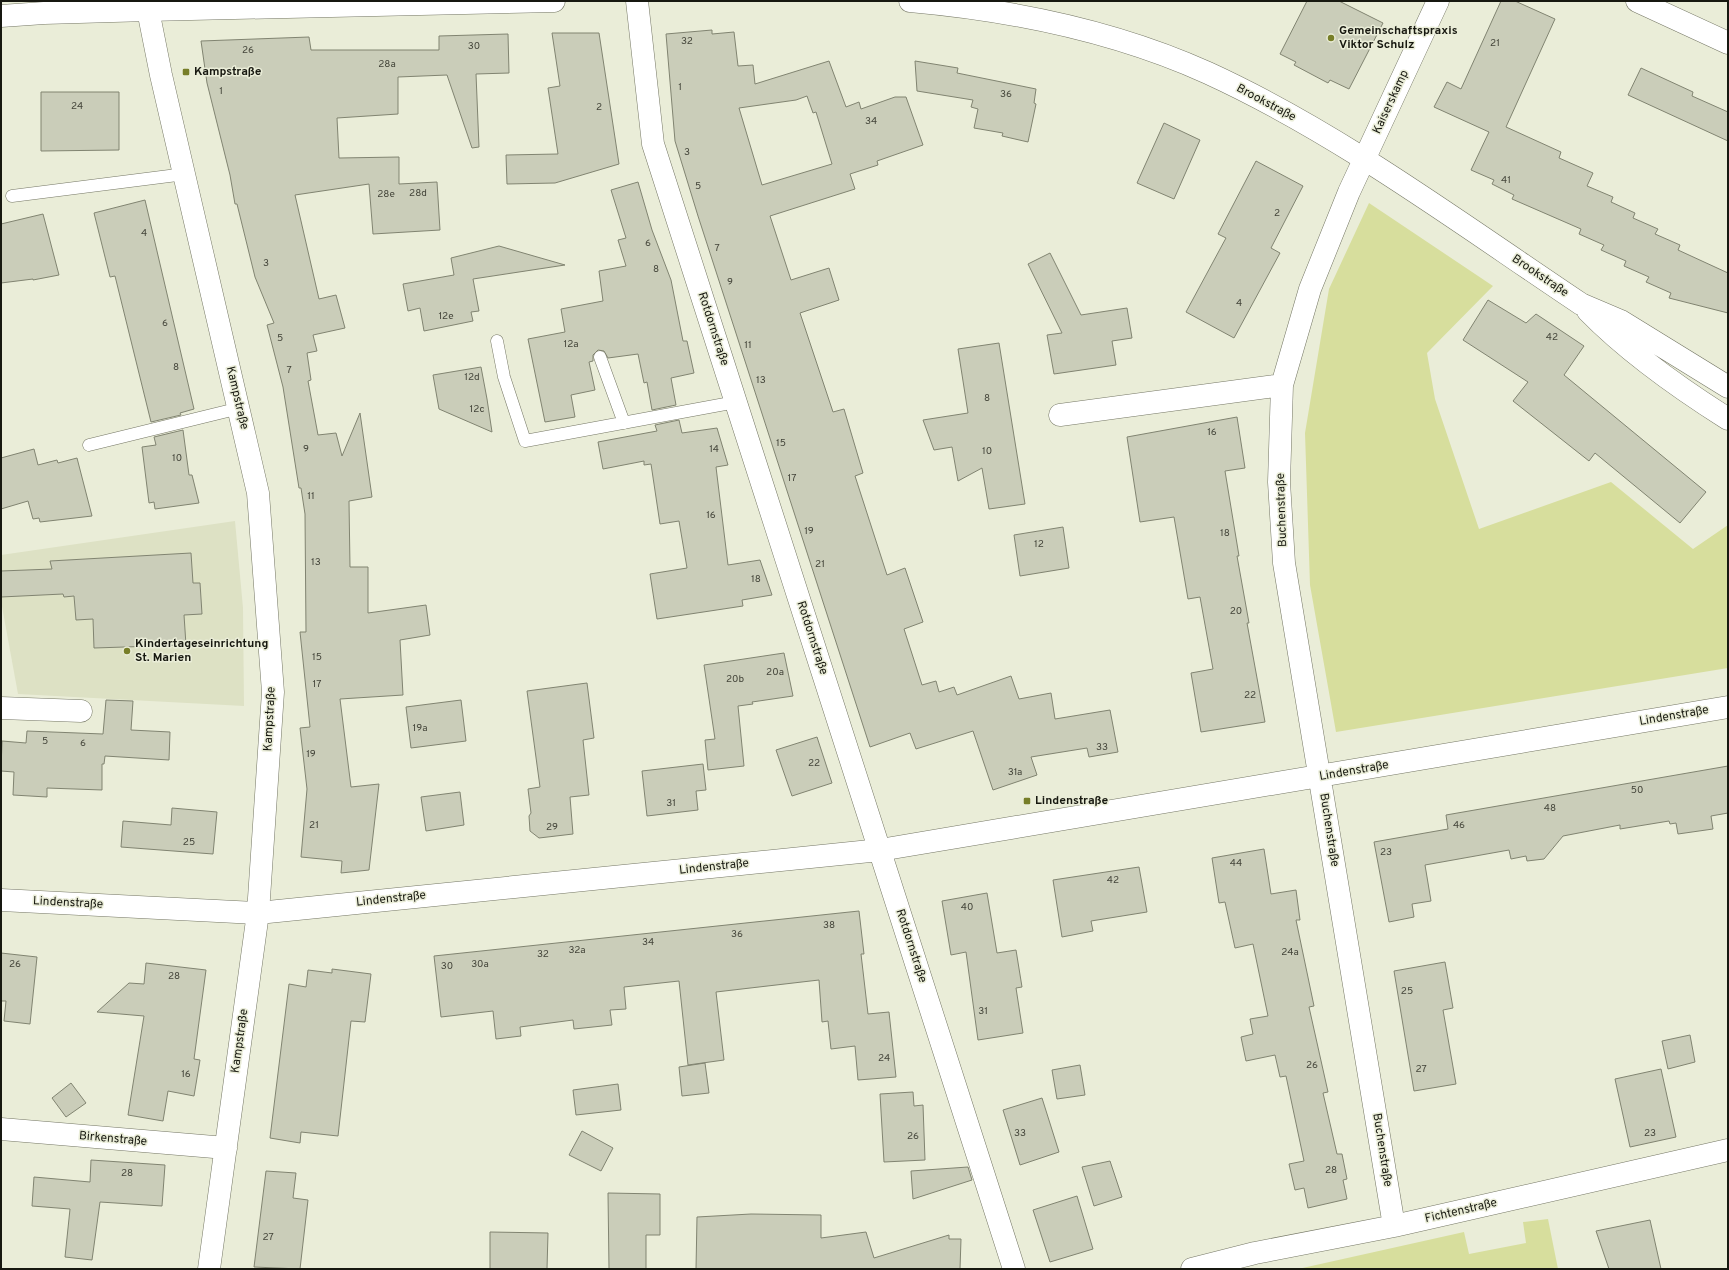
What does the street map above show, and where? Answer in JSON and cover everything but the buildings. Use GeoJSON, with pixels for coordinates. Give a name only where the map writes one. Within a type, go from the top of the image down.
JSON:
{"type":"FeatureCollection","features":[{"type":"Feature","properties":{"kind":"street"},"geometry":{"type":"LineString","coordinates":[[1,16],[44,13],[148,10],[554,1]]}},
{"type":"Feature","properties":{"kind":"street","name":"Rotdornstraße"},"geometry":{"type":"LineString","coordinates":[[637,1],[653,144],[1014,1269]]}},
{"type":"Feature","properties":{"kind":"street","name":"Brookstraße"},"geometry":{"type":"LineString","coordinates":[[910,1],[984,9],[1036,19],[1108,37],[1148,50],[1207,73],[1262,100],[1364,159],[1581,304],[1621,321],[1728,388]]}},
{"type":"Feature","properties":{"kind":"street","name":"Kaiserskamp"},"geometry":{"type":"LineString","coordinates":[[1364,159],[1438,1]]}},
{"type":"Feature","properties":{"kind":"street"},"geometry":{"type":"LineString","coordinates":[[1637,1],[1728,43]]}},
{"type":"Feature","properties":{"kind":"street","name":"Kampstraße"},"geometry":{"type":"LineString","coordinates":[[148,10],[161,75],[240,408],[258,493],[273,692],[258,913],[210,1269]]}},
{"type":"Feature","properties":{"kind":"street","name":"Buchenstraße"},"geometry":{"type":"LineString","coordinates":[[1364,159],[1310,289],[1282,385],[1279,482],[1284,563],[1394,1226]]}},
{"type":"Feature","properties":{"kind":"street","name":"Brookstraße"},"geometry":{"type":"LineString","coordinates":[[1581,304],[1607,331],[1659,372],[1728,419]]}},
{"type":"Feature","properties":{"kind":"street"},"geometry":{"type":"LineString","coordinates":[[1060,415],[1282,385]]}},
{"type":"Feature","properties":{"kind":"street","name":"Lindenstraße"},"geometry":{"type":"LineString","coordinates":[[1,900],[258,913],[880,850],[1728,707]]}},
{"type":"Feature","properties":{"kind":"street"},"geometry":{"type":"LineString","coordinates":[[1,708],[81,711]]}},
{"type":"Feature","properties":{"kind":"street","name":"Birkenstraße"},"geometry":{"type":"LineString","coordinates":[[1,1129],[226,1148]]}},
{"type":"Feature","properties":{"kind":"street","name":"Fichtenstraße"},"geometry":{"type":"LineString","coordinates":[[1192,1269],[1255,1253],[1394,1226],[1728,1150]]}},
{"type":"Feature","properties":{"kind":"lane"},"geometry":{"type":"LineString","coordinates":[[12,196],[185,174]]}},
{"type":"Feature","properties":{"kind":"lane"},"geometry":{"type":"LineString","coordinates":[[496,341],[504,377],[525,441],[736,402]]}},
{"type":"Feature","properties":{"kind":"lane"},"geometry":{"type":"LineString","coordinates":[[600,357],[624,423]]}},
{"type":"Feature","properties":{"kind":"lane"},"geometry":{"type":"LineString","coordinates":[[89,445],[240,408]]}},
{"type":"Feature","properties":{"kind":"shaded area","name":"Kindertageseinrichtung St. Marien"},"geometry":{"type":"Polygon","coordinates":[[[235,521],[243,608],[244,706],[18,694],[1,601],[1,555],[235,521]]]}},
{"type":"Feature","properties":{"kind":"green space"},"geometry":{"type":"Polygon","coordinates":[[[1369,203],[1493,286],[1427,353],[1435,399],[1479,529],[1611,482],[1693,549],[1728,525],[1728,668],[1336,732],[1310,585],[1305,433],[1329,289],[1369,203]]]}},
{"type":"Feature","properties":{"kind":"green space"},"geometry":{"type":"Polygon","coordinates":[[[1548,1219],[1558,1269],[1298,1269],[1464,1232],[1469,1254],[1526,1243],[1523,1222],[1548,1219]]]}},
{"type":"Feature","properties":{"kind":"place","name":"Gemeinschaftspraxis Viktor Schulz"},"geometry":{"type":"Point","coordinates":[1331,38]}},
{"type":"Feature","properties":{"kind":"place","name":"Kampstraße"},"geometry":{"type":"Point","coordinates":[186,72]}},
{"type":"Feature","properties":{"kind":"place","name":"Kindertageseinrichtung St. Marien"},"geometry":{"type":"Point","coordinates":[127,651]}},
{"type":"Feature","properties":{"kind":"place","name":"Lindenstraße"},"geometry":{"type":"Point","coordinates":[1027,801]}}]}
